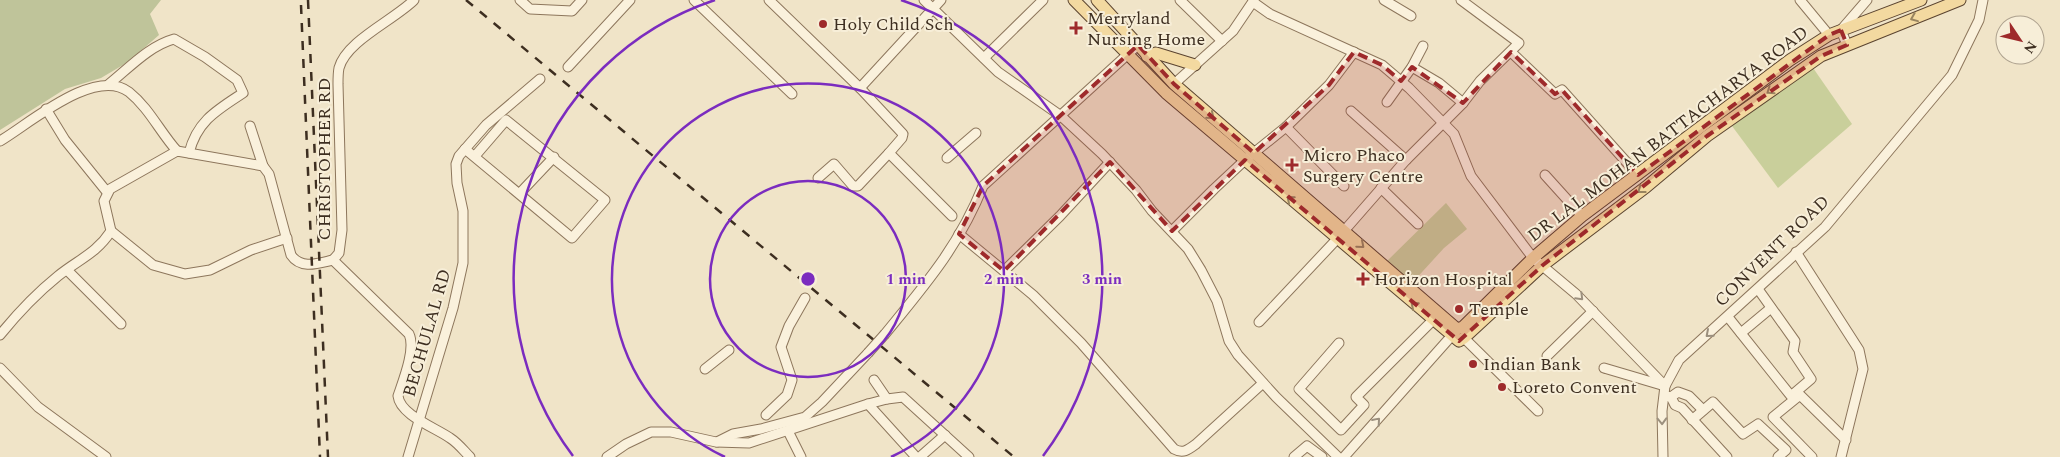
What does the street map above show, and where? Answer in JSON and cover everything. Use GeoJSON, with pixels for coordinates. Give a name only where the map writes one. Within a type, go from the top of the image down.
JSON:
{"type":"FeatureCollection","features":[{"type":"Feature","properties":{"kind":"main road"},"geometry":{"type":"LineString","coordinates":[[1074,0],[1166,93],[1249,157],[1457,334]]}},
{"type":"Feature","properties":{"kind":"main road"},"geometry":{"type":"LineString","coordinates":[[1097,0],[1174,84],[1249,157]]}},
{"type":"Feature","properties":{"kind":"main road","name":"DR LAL MOHAN BATTACHARYA ROAD"},"geometry":{"type":"LineString","coordinates":[[1457,334],[1533,258],[1582,216],[1790,60],[1829,35],[1921,0]]}},
{"type":"Feature","properties":{"kind":"main road","name":"DR LAL MOHAN BATTACHARYA ROAD"},"geometry":{"type":"LineString","coordinates":[[1457,334],[1707,136],[1821,56],[1960,0]]}},
{"type":"Feature","properties":{"kind":"main road"},"geometry":{"type":"LineString","coordinates":[[1147,56],[1156,54],[1195,66]]}},
{"type":"Feature","properties":{"kind":"main road"},"geometry":{"type":"LineString","coordinates":[[1341,235],[1433,320],[1457,334]]}},
{"type":"Feature","properties":{"kind":"street","name":"CHRISTOPHER RD"},"geometry":{"type":"LineString","coordinates":[[333,260],[340,253],[342,230],[339,67],[347,53],[362,39],[403,12],[414,0]]}},
{"type":"Feature","properties":{"kind":"street"},"geometry":{"type":"LineString","coordinates":[[520,0],[530,9],[572,11],[582,0]]}},
{"type":"Feature","properties":{"kind":"street"},"geometry":{"type":"LineString","coordinates":[[568,66],[630,0]]}},
{"type":"Feature","properties":{"kind":"street"},"geometry":{"type":"LineString","coordinates":[[694,0],[792,94]]}},
{"type":"Feature","properties":{"kind":"street"},"geometry":{"type":"LineString","coordinates":[[769,0],[860,88],[903,134],[902,138],[855,187],[834,164],[818,178]]}},
{"type":"Feature","properties":{"kind":"street"},"geometry":{"type":"LineString","coordinates":[[924,0],[998,72],[1061,116],[1110,162],[1136,190],[1152,211],[1188,249],[1217,301],[1230,341],[1248,367],[1338,457]]}},
{"type":"Feature","properties":{"kind":"street"},"geometry":{"type":"LineString","coordinates":[[860,88],[941,0]]}},
{"type":"Feature","properties":{"kind":"street"},"geometry":{"type":"LineString","coordinates":[[984,58],[1043,0]]}},
{"type":"Feature","properties":{"kind":"street"},"geometry":{"type":"LineString","coordinates":[[1180,0],[1222,41]]}},
{"type":"Feature","properties":{"kind":"street"},"geometry":{"type":"LineString","coordinates":[[1384,0],[1411,16]]}},
{"type":"Feature","properties":{"kind":"street"},"geometry":{"type":"LineString","coordinates":[[1259,322],[1341,235],[1406,160],[1444,123],[1480,81],[1519,43],[1461,0]]}},
{"type":"Feature","properties":{"kind":"street"},"geometry":{"type":"LineString","coordinates":[[1800,0],[1829,35]]}},
{"type":"Feature","properties":{"kind":"street"},"geometry":{"type":"LineString","coordinates":[[1847,45],[1842,30],[1867,0]]}},
{"type":"Feature","properties":{"kind":"street","name":"CONVENT ROAD"},"geometry":{"type":"LineString","coordinates":[[1663,457],[1662,411],[1678,360],[1758,290],[1796,252],[1825,227],[1952,75],[1979,20],[1983,0]]}},
{"type":"Feature","properties":{"kind":"street"},"geometry":{"type":"LineString","coordinates":[[1174,84],[1233,31],[1253,1],[1270,14],[1382,65],[1401,81],[1454,134],[1471,176],[1533,258],[1593,311],[1667,393],[1675,405],[1682,408],[1726,457]]}},
{"type":"Feature","properties":{"kind":"street"},"geometry":{"type":"LineString","coordinates":[[0,141],[46,109],[81,92],[109,84],[153,48],[163,42],[174,39],[205,57],[237,80],[243,93],[203,122],[193,139],[189,153]]}},
{"type":"Feature","properties":{"kind":"street"},"geometry":{"type":"LineString","coordinates":[[716,442],[733,434],[761,429],[805,417],[822,402],[885,334],[932,277],[950,252],[975,206],[983,186],[1138,45]]}},
{"type":"Feature","properties":{"kind":"street"},"geometry":{"type":"LineString","coordinates":[[1387,102],[1412,67],[1424,46]]}},
{"type":"Feature","properties":{"kind":"street"},"geometry":{"type":"LineString","coordinates":[[1172,231],[1249,157],[1286,127],[1329,85],[1354,52]]}},
{"type":"Feature","properties":{"kind":"street"},"geometry":{"type":"LineString","coordinates":[[1511,52],[1556,94],[1562,90],[1638,174]]}},
{"type":"Feature","properties":{"kind":"street"},"geometry":{"type":"LineString","coordinates":[[1412,67],[1439,83],[1463,102]]}},
{"type":"Feature","properties":{"kind":"street","name":"BECHULAL RD"},"geometry":{"type":"LineString","coordinates":[[408,457],[453,308],[463,263],[463,211],[457,183],[456,164],[465,149],[486,125],[540,79]]}},
{"type":"Feature","properties":{"kind":"street"},"geometry":{"type":"LineString","coordinates":[[109,84],[127,91],[146,109],[162,134],[177,151]]}},
{"type":"Feature","properties":{"kind":"street"},"geometry":{"type":"LineString","coordinates":[[46,109],[65,140],[107,192]]}},
{"type":"Feature","properties":{"kind":"street"},"geometry":{"type":"LineString","coordinates":[[1351,111],[1406,160]]}},
{"type":"Feature","properties":{"kind":"street"},"geometry":{"type":"LineString","coordinates":[[465,149],[572,238],[605,200],[506,120],[474,156]]}},
{"type":"Feature","properties":{"kind":"street"},"geometry":{"type":"LineString","coordinates":[[250,126],[263,166],[270,174],[291,255],[298,262],[313,265],[333,260],[409,334],[411,338],[408,367],[398,396],[399,401],[403,408],[452,439],[466,455]]}},
{"type":"Feature","properties":{"kind":"street"},"geometry":{"type":"LineString","coordinates":[[1286,127],[1344,186]]}},
{"type":"Feature","properties":{"kind":"street"},"geometry":{"type":"LineString","coordinates":[[947,158],[976,133]]}},
{"type":"Feature","properties":{"kind":"street"},"geometry":{"type":"LineString","coordinates":[[263,166],[177,151],[107,192],[104,206],[111,231],[153,265],[172,272],[185,274],[210,270],[251,250],[287,238]]}},
{"type":"Feature","properties":{"kind":"street"},"geometry":{"type":"LineString","coordinates":[[889,152],[952,216]]}},
{"type":"Feature","properties":{"kind":"street"},"geometry":{"type":"LineString","coordinates":[[520,193],[554,158]]}},
{"type":"Feature","properties":{"kind":"street"},"geometry":{"type":"LineString","coordinates":[[1004,271],[1060,216],[1110,162]]}},
{"type":"Feature","properties":{"kind":"street"},"geometry":{"type":"LineString","coordinates":[[1545,174],[1582,216]]}},
{"type":"Feature","properties":{"kind":"street"},"geometry":{"type":"LineString","coordinates":[[1381,188],[1418,224]]}},
{"type":"Feature","properties":{"kind":"street"},"geometry":{"type":"LineString","coordinates":[[0,335],[12,321],[67,270],[103,244],[111,231]]}},
{"type":"Feature","properties":{"kind":"street"},"geometry":{"type":"LineString","coordinates":[[959,234],[1033,295],[1081,343],[1179,452],[1186,452],[1196,444],[1263,383]]}},
{"type":"Feature","properties":{"kind":"street"},"geometry":{"type":"LineString","coordinates":[[1796,252],[1859,350],[1863,369],[1841,457]]}},
{"type":"Feature","properties":{"kind":"street"},"geometry":{"type":"LineString","coordinates":[[67,270],[121,324]]}},
{"type":"Feature","properties":{"kind":"street"},"geometry":{"type":"LineString","coordinates":[[1728,317],[1790,396],[1811,379],[1793,352],[1795,341],[1758,290]]}},
{"type":"Feature","properties":{"kind":"street"},"geometry":{"type":"LineString","coordinates":[[766,415],[786,395],[792,380],[781,347],[789,326],[806,298]]}},
{"type":"Feature","properties":{"kind":"street"},"geometry":{"type":"LineString","coordinates":[[1741,333],[1771,308]]}},
{"type":"Feature","properties":{"kind":"street"},"geometry":{"type":"LineString","coordinates":[[1547,356],[1593,311]]}},
{"type":"Feature","properties":{"kind":"street"},"geometry":{"type":"LineString","coordinates":[[1339,343],[1299,389],[1341,430],[1364,405],[1356,397],[1433,320]]}},
{"type":"Feature","properties":{"kind":"street"},"geometry":{"type":"LineString","coordinates":[[1344,457],[1457,334],[1538,412]]}},
{"type":"Feature","properties":{"kind":"street"},"geometry":{"type":"LineString","coordinates":[[706,369],[729,350]]}},
{"type":"Feature","properties":{"kind":"street"},"geometry":{"type":"LineString","coordinates":[[0,368],[38,407],[106,457]]}},
{"type":"Feature","properties":{"kind":"street"},"geometry":{"type":"LineString","coordinates":[[1604,368],[1667,393],[1678,392],[1688,396],[1703,410]]}},
{"type":"Feature","properties":{"kind":"street"},"geometry":{"type":"LineString","coordinates":[[874,380],[887,399]]}},
{"type":"Feature","properties":{"kind":"street"},"geometry":{"type":"LineString","coordinates":[[1812,457],[1773,417],[1800,395],[1845,439]]}},
{"type":"Feature","properties":{"kind":"street"},"geometry":{"type":"LineString","coordinates":[[607,457],[626,444],[651,432],[671,432],[716,442],[749,443],[868,404],[903,397],[969,457]]}},
{"type":"Feature","properties":{"kind":"street"},"geometry":{"type":"LineString","coordinates":[[1692,420],[1713,402],[1743,434],[1758,424],[1786,450],[1778,457]]}},
{"type":"Feature","properties":{"kind":"street"},"geometry":{"type":"LineString","coordinates":[[868,404],[916,457]]}},
{"type":"Feature","properties":{"kind":"street"},"geometry":{"type":"LineString","coordinates":[[788,431],[801,457]]}},
{"type":"Feature","properties":{"kind":"street"},"geometry":{"type":"LineString","coordinates":[[920,457],[945,435]]}},
{"type":"Feature","properties":{"kind":"street"},"geometry":{"type":"LineString","coordinates":[[1834,457],[1845,439]]}},
{"type":"Feature","properties":{"kind":"street"},"geometry":{"type":"LineString","coordinates":[[1294,457],[1307,446],[1322,457]]}},
{"type":"Feature","properties":{"kind":"highlighted area"},"geometry":{"type":"Polygon","coordinates":[[[1841,30],[1847,45],[1821,56],[1707,136],[1543,265],[1459,341],[1245,160],[1172,231],[1110,162],[1004,271],[959,234],[983,186],[1138,45],[1174,84],[1254,153],[1329,85],[1354,52],[1382,65],[1401,81],[1412,67],[1463,103],[1511,52],[1555,94],[1562,90],[1638,175],[1829,35],[1841,30]]]}},
{"type":"Feature","properties":{"kind":"green space"},"geometry":{"type":"Polygon","coordinates":[[[0,0],[161,0],[150,14],[159,35],[128,62],[101,78],[65,89],[0,130],[0,0]]]}},
{"type":"Feature","properties":{"kind":"green space"},"geometry":{"type":"Polygon","coordinates":[[[1811,65],[1852,124],[1778,188],[1732,126],[1811,65]]]}},
{"type":"Feature","properties":{"kind":"green space"},"geometry":{"type":"Polygon","coordinates":[[[1446,203],[1467,229],[1444,248],[1412,283],[1385,263],[1446,203]]]}},
{"type":"Feature","properties":{"kind":"railway"},"geometry":{"type":"LineString","coordinates":[[308,0],[328,457]]}},
{"type":"Feature","properties":{"kind":"railway"},"geometry":{"type":"LineString","coordinates":[[466,0],[1014,457]]}},
{"type":"Feature","properties":{"kind":"railway"},"geometry":{"type":"LineString","coordinates":[[301,5],[320,457]]}},
{"type":"Feature","properties":{"kind":"place","name":"Holy Child Sch"},"geometry":{"type":"Point","coordinates":[823,24]}},
{"type":"Feature","properties":{"kind":"place","name":"Merryland Nursing Home"},"geometry":{"type":"Point","coordinates":[1076,28]}},
{"type":"Feature","properties":{"kind":"place","name":"Micro Phaco Surgery Centre"},"geometry":{"type":"Point","coordinates":[1292,165]}},
{"type":"Feature","properties":{"kind":"place","name":"Horizon Hospital"},"geometry":{"type":"Point","coordinates":[1363,279]}},
{"type":"Feature","properties":{"kind":"place","name":"Temple"},"geometry":{"type":"Point","coordinates":[1459,309]}},
{"type":"Feature","properties":{"kind":"place","name":"Indian Bank"},"geometry":{"type":"Point","coordinates":[1473,364]}},
{"type":"Feature","properties":{"kind":"place","name":"Loreto Convent"},"geometry":{"type":"Point","coordinates":[1502,387]}}]}
